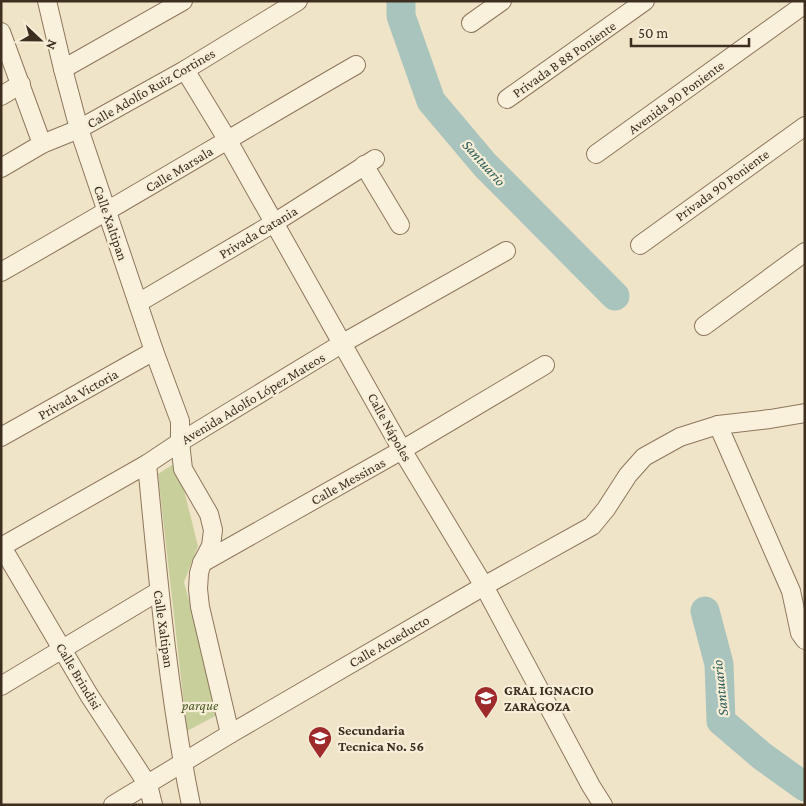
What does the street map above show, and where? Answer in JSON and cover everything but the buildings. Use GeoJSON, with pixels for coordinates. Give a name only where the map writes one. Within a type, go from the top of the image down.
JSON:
{"type":"FeatureCollection","features":[{"type":"Feature","properties":{"kind":"street","name":"Calle Xaltipan"},"geometry":{"type":"LineString","coordinates":[[47,1],[79,129],[154,351],[180,421],[183,468],[209,514],[213,530],[211,546],[199,573],[198,589],[200,607],[230,734]]}},
{"type":"Feature","properties":{"kind":"street"},"geometry":{"type":"LineString","coordinates":[[63,69],[183,1]]}},
{"type":"Feature","properties":{"kind":"street","name":"Calle Adolfo Ruiz Cortines"},"geometry":{"type":"LineString","coordinates":[[1,168],[42,144],[79,129],[185,70],[298,1]]}},
{"type":"Feature","properties":{"kind":"street"},"geometry":{"type":"LineString","coordinates":[[471,23],[502,1]]}},
{"type":"Feature","properties":{"kind":"street","name":"Privada B 88 Poniente"},"geometry":{"type":"LineString","coordinates":[[507,99],[645,1]]}},
{"type":"Feature","properties":{"kind":"street","name":"Avenida 90 Poniente"},"geometry":{"type":"LineString","coordinates":[[596,154],[805,4]]}},
{"type":"Feature","properties":{"kind":"street"},"geometry":{"type":"LineString","coordinates":[[1,32],[42,144]]}},
{"type":"Feature","properties":{"kind":"street","name":"Calle Marsala"},"geometry":{"type":"LineString","coordinates":[[1,272],[108,212],[227,139],[356,65]]}},
{"type":"Feature","properties":{"kind":"street","name":"Calle Nápoles"},"geometry":{"type":"LineString","coordinates":[[185,70],[227,139],[402,450],[484,586],[603,805]]}},
{"type":"Feature","properties":{"kind":"street"},"geometry":{"type":"LineString","coordinates":[[1,96],[21,84]]}},
{"type":"Feature","properties":{"kind":"street","name":"Privada 90 Poniente"},"geometry":{"type":"LineString","coordinates":[[640,245],[805,126]]}},
{"type":"Feature","properties":{"kind":"street","name":"Privada Catania"},"geometry":{"type":"LineString","coordinates":[[138,303],[274,223],[370,162],[400,225]]}},
{"type":"Feature","properties":{"kind":"street","name":"Avenida Adolfo López Mateos"},"geometry":{"type":"LineString","coordinates":[[2,547],[146,464],[343,343],[506,251]]}},
{"type":"Feature","properties":{"kind":"street"},"geometry":{"type":"LineString","coordinates":[[704,326],[805,252]]}},
{"type":"Feature","properties":{"kind":"street","name":"Privada Victoria"},"geometry":{"type":"LineString","coordinates":[[1,437],[154,351]]}},
{"type":"Feature","properties":{"kind":"street","name":"Calle Messinas"},"geometry":{"type":"LineString","coordinates":[[202,563],[402,450],[545,365]]}},
{"type":"Feature","properties":{"kind":"street","name":"Calle Acueducto"},"geometry":{"type":"LineString","coordinates":[[113,805],[230,734],[484,586],[592,526],[606,510],[628,474],[644,457],[680,437],[718,426],[805,413]]}},
{"type":"Feature","properties":{"kind":"street"},"geometry":{"type":"LineString","coordinates":[[718,426],[792,591],[800,633],[805,640]]}},
{"type":"Feature","properties":{"kind":"street","name":"Calle Xaltipan"},"geometry":{"type":"LineString","coordinates":[[146,464],[159,591],[182,764]]}},
{"type":"Feature","properties":{"kind":"street","name":"Calle Brindisi"},"geometry":{"type":"LineString","coordinates":[[2,547],[89,694],[148,785],[153,805]]}},
{"type":"Feature","properties":{"kind":"street"},"geometry":{"type":"LineString","coordinates":[[1,686],[159,591]]}},
{"type":"Feature","properties":{"kind":"street"},"geometry":{"type":"LineString","coordinates":[[182,764],[191,805]]}},
{"type":"Feature","properties":{"kind":"street"},"geometry":{"type":"LineString","coordinates":[[591,786],[593,805]]}},
{"type":"Feature","properties":{"kind":"green space","name":"parque"},"geometry":{"type":"Polygon","coordinates":[[[177,462],[198,546],[184,582],[219,714],[187,731],[158,474],[177,462]]]}},
{"type":"Feature","properties":{"kind":"waterway","name":"Santuario"},"geometry":{"type":"LineString","coordinates":[[401,1],[401,16],[431,101],[485,165],[615,296]]}},
{"type":"Feature","properties":{"kind":"waterway","name":"Santuario"},"geometry":{"type":"LineString","coordinates":[[705,611],[719,664],[721,721],[762,756],[805,787]]}},
{"type":"Feature","properties":{"kind":"place","name":"GRAL IGNACIO ZARAGOZA"},"geometry":{"type":"Point","coordinates":[486,719]}},
{"type":"Feature","properties":{"kind":"place","name":"Secundaria Tecnica No. 56"},"geometry":{"type":"Point","coordinates":[320,759]}}]}
